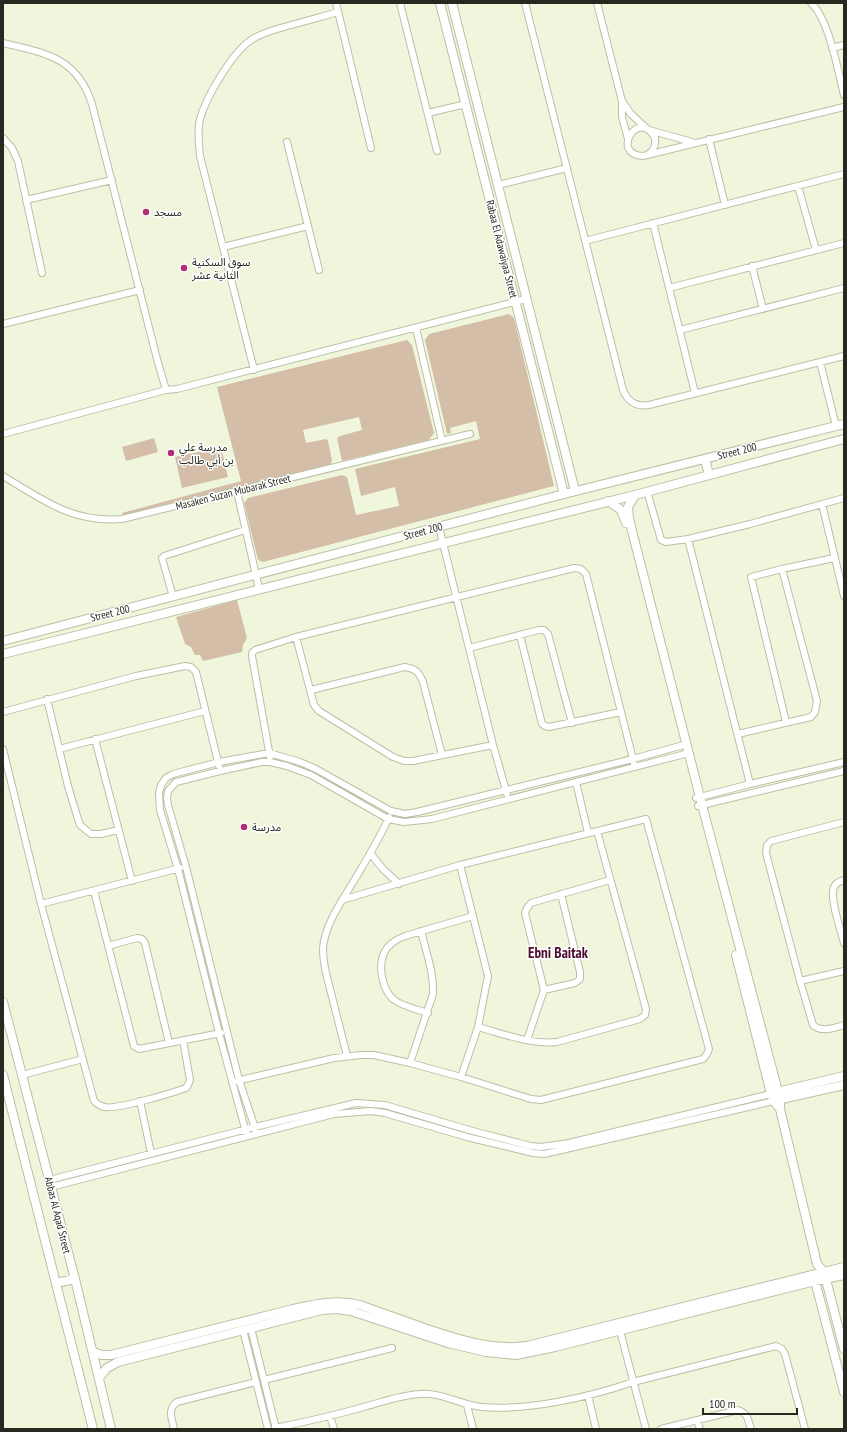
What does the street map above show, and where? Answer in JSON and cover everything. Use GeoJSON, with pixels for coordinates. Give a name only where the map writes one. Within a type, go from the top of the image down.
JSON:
{"type":"FeatureCollection","features":[{"type":"Feature","properties":{"kind":"street"},"geometry":{"type":"LineString","coordinates":[[336,3],[371,148]]}},
{"type":"Feature","properties":{"kind":"street"},"geometry":{"type":"LineString","coordinates":[[400,3],[437,151]]}},
{"type":"Feature","properties":{"kind":"street","name":"Rabaa El Adawaiyaa Street"},"geometry":{"type":"LineString","coordinates":[[440,3],[564,494]]}},
{"type":"Feature","properties":{"kind":"street","name":"Rabaa El Adawaiyaa Street"},"geometry":{"type":"LineString","coordinates":[[452,3],[575,491]]}},
{"type":"Feature","properties":{"kind":"street"},"geometry":{"type":"LineString","coordinates":[[525,3],[585,241],[626,396],[630,401],[635,405],[642,406],[844,356]]}},
{"type":"Feature","properties":{"kind":"street"},"geometry":{"type":"LineString","coordinates":[[811,3],[822,17],[832,48],[844,95]]}},
{"type":"Feature","properties":{"kind":"street"},"geometry":{"type":"LineString","coordinates":[[597,4],[622,101],[622,117],[628,139],[628,148],[631,152],[639,156],[844,107]]}},
{"type":"Feature","properties":{"kind":"street"},"geometry":{"type":"LineString","coordinates":[[254,370],[200,156],[198,133],[200,120],[209,98],[229,64],[239,51],[251,40],[268,31],[338,12]]}},
{"type":"Feature","properties":{"kind":"street"},"geometry":{"type":"LineString","coordinates":[[3,43],[38,51],[54,57],[68,66],[79,77],[87,90],[92,104],[166,390]]}},
{"type":"Feature","properties":{"kind":"street"},"geometry":{"type":"LineString","coordinates":[[832,48],[844,45]]}},
{"type":"Feature","properties":{"kind":"street"},"geometry":{"type":"LineString","coordinates":[[622,101],[631,114],[652,133],[656,143],[651,152],[647,155]]}},
{"type":"Feature","properties":{"kind":"street"},"geometry":{"type":"LineString","coordinates":[[428,113],[466,104]]}},
{"type":"Feature","properties":{"kind":"street"},"geometry":{"type":"LineString","coordinates":[[628,139],[633,131],[642,128],[696,143]]}},
{"type":"Feature","properties":{"kind":"street"},"geometry":{"type":"LineString","coordinates":[[3,138],[12,148],[18,161],[42,273]]}},
{"type":"Feature","properties":{"kind":"street"},"geometry":{"type":"LineString","coordinates":[[709,140],[725,205]]}},
{"type":"Feature","properties":{"kind":"street"},"geometry":{"type":"LineString","coordinates":[[287,142],[319,270]]}},
{"type":"Feature","properties":{"kind":"street"},"geometry":{"type":"LineString","coordinates":[[498,185],[567,168]]}},
{"type":"Feature","properties":{"kind":"street"},"geometry":{"type":"LineString","coordinates":[[585,241],[844,174]]}},
{"type":"Feature","properties":{"kind":"street"},"geometry":{"type":"LineString","coordinates":[[26,200],[112,180]]}},
{"type":"Feature","properties":{"kind":"street"},"geometry":{"type":"LineString","coordinates":[[798,186],[816,250]]}},
{"type":"Feature","properties":{"kind":"street"},"geometry":{"type":"LineString","coordinates":[[653,223],[695,393]]}},
{"type":"Feature","properties":{"kind":"street"},"geometry":{"type":"LineString","coordinates":[[223,247],[308,226]]}},
{"type":"Feature","properties":{"kind":"street"},"geometry":{"type":"LineString","coordinates":[[669,288],[844,243]]}},
{"type":"Feature","properties":{"kind":"street"},"geometry":{"type":"LineString","coordinates":[[752,266],[763,309]]}},
{"type":"Feature","properties":{"kind":"street"},"geometry":{"type":"LineString","coordinates":[[680,330],[844,288]]}},
{"type":"Feature","properties":{"kind":"street"},"geometry":{"type":"LineString","coordinates":[[3,324],[140,290]]}},
{"type":"Feature","properties":{"kind":"street"},"geometry":{"type":"LineString","coordinates":[[3,434],[166,390],[177,389],[254,370],[526,299]]}},
{"type":"Feature","properties":{"kind":"street"},"geometry":{"type":"LineString","coordinates":[[416,328],[442,441]]}},
{"type":"Feature","properties":{"kind":"street"},"geometry":{"type":"LineString","coordinates":[[820,362],[840,425]]}},
{"type":"Feature","properties":{"kind":"street","name":"Street 200"},"geometry":{"type":"LineString","coordinates":[[3,640],[255,576],[575,491],[840,425]]}},
{"type":"Feature","properties":{"kind":"street","name":"Masaken Suzan Mubarak Street"},"geometry":{"type":"LineString","coordinates":[[3,476],[64,511],[82,517],[102,520],[122,519],[470,434]]}},
{"type":"Feature","properties":{"kind":"street","name":"Street 200"},"geometry":{"type":"LineString","coordinates":[[3,654],[443,542],[635,495],[844,439]]}},
{"type":"Feature","properties":{"kind":"street"},"geometry":{"type":"LineString","coordinates":[[704,459],[708,475]]}},
{"type":"Feature","properties":{"kind":"street"},"geometry":{"type":"LineString","coordinates":[[558,470],[569,467]]}},
{"type":"Feature","properties":{"kind":"street"},"geometry":{"type":"LineString","coordinates":[[237,491],[259,589]]}},
{"type":"Feature","properties":{"kind":"street"},"geometry":{"type":"LineString","coordinates":[[647,491],[661,540],[666,542],[688,539],[750,524],[844,498]]}},
{"type":"Feature","properties":{"kind":"street"},"geometry":{"type":"LineString","coordinates":[[635,495],[628,507],[629,519],[699,801],[780,1108],[817,1264],[824,1276],[844,1349]]}},
{"type":"Feature","properties":{"kind":"street"},"geometry":{"type":"LineString","coordinates":[[608,501],[621,510],[626,520],[686,749]]}},
{"type":"Feature","properties":{"kind":"street"},"geometry":{"type":"LineString","coordinates":[[822,504],[844,596]]}},
{"type":"Feature","properties":{"kind":"street"},"geometry":{"type":"LineString","coordinates":[[439,527],[493,745],[507,790],[508,799]]}},
{"type":"Feature","properties":{"kind":"street"},"geometry":{"type":"LineString","coordinates":[[173,597],[162,558],[164,556],[245,530]]}},
{"type":"Feature","properties":{"kind":"street"},"geometry":{"type":"LineString","coordinates":[[688,539],[750,784]]}},
{"type":"Feature","properties":{"kind":"street"},"geometry":{"type":"LineString","coordinates":[[786,722],[751,577],[834,558]]}},
{"type":"Feature","properties":{"kind":"street"},"geometry":{"type":"LineString","coordinates":[[270,762],[252,656],[252,653],[255,650],[296,637],[574,568],[581,569],[586,574],[635,767]]}},
{"type":"Feature","properties":{"kind":"street"},"geometry":{"type":"LineString","coordinates":[[738,734],[810,717],[815,712],[817,701],[782,569]]}},
{"type":"Feature","properties":{"kind":"street"},"geometry":{"type":"LineString","coordinates":[[469,648],[544,630],[548,634],[572,723]]}},
{"type":"Feature","properties":{"kind":"street"},"geometry":{"type":"LineString","coordinates":[[520,635],[542,724],[549,727],[621,712]]}},
{"type":"Feature","properties":{"kind":"street"},"geometry":{"type":"LineString","coordinates":[[296,637],[314,705],[319,711],[393,756],[404,761],[413,761],[493,745]]}},
{"type":"Feature","properties":{"kind":"street"},"geometry":{"type":"LineString","coordinates":[[3,712],[136,676],[188,666],[196,672],[220,770]]}},
{"type":"Feature","properties":{"kind":"street"},"geometry":{"type":"LineString","coordinates":[[311,690],[405,667],[415,669],[420,674],[423,682],[442,755]]}},
{"type":"Feature","properties":{"kind":"street"},"geometry":{"type":"LineString","coordinates":[[47,699],[68,786],[80,825],[91,834],[101,834],[118,830]]}},
{"type":"Feature","properties":{"kind":"street"},"geometry":{"type":"LineString","coordinates":[[59,749],[205,711]]}},
{"type":"Feature","properties":{"kind":"street"},"geometry":{"type":"LineString","coordinates":[[95,739],[132,881]]}},
{"type":"Feature","properties":{"kind":"street"},"geometry":{"type":"LineString","coordinates":[[3,749],[41,904],[94,1101],[98,1105],[108,1108],[181,1090],[188,1085],[190,1080],[183,1040]]}},
{"type":"Feature","properties":{"kind":"street"},"geometry":{"type":"LineString","coordinates":[[248,1136],[245,1130],[219,1033],[178,869],[160,810],[159,793],[161,785],[166,778],[173,774],[219,762],[269,754],[300,762],[316,769],[391,811],[405,814],[633,759],[686,749]]}},
{"type":"Feature","properties":{"kind":"street"},"geometry":{"type":"LineString","coordinates":[[256,1134],[255,1127],[238,1080],[186,867],[168,806],[168,791],[176,782],[220,770],[262,762],[270,762],[287,766],[311,775],[388,819],[404,822],[432,819],[635,767],[686,749]]}},
{"type":"Feature","properties":{"kind":"street"},"geometry":{"type":"LineString","coordinates":[[699,801],[750,784],[844,762]]}},
{"type":"Feature","properties":{"kind":"street"},"geometry":{"type":"LineString","coordinates":[[699,801],[844,771]]}},
{"type":"Feature","properties":{"kind":"street"},"geometry":{"type":"LineString","coordinates":[[576,782],[588,833]]}},
{"type":"Feature","properties":{"kind":"street"},"geometry":{"type":"LineString","coordinates":[[347,1056],[324,961],[323,948],[326,933],[332,919],[370,853],[391,811]]}},
{"type":"Feature","properties":{"kind":"street"},"geometry":{"type":"LineString","coordinates":[[232,1082],[347,1056],[374,1055],[462,1077],[531,1099],[541,1100],[703,1059],[707,1054],[709,1049],[647,820],[645,819],[460,865],[342,900]]}},
{"type":"Feature","properties":{"kind":"street"},"geometry":{"type":"LineString","coordinates":[[844,822],[771,841],[768,845],[766,853],[813,1025],[817,1028],[825,1030],[844,1025]]}},
{"type":"Feature","properties":{"kind":"street"},"geometry":{"type":"LineString","coordinates":[[478,1027],[527,1040],[557,1042],[640,1019],[645,1015],[646,1009],[597,831]]}},
{"type":"Feature","properties":{"kind":"street"},"geometry":{"type":"LineString","coordinates":[[370,853],[382,869],[399,884]]}},
{"type":"Feature","properties":{"kind":"street"},"geometry":{"type":"LineString","coordinates":[[460,865],[488,976],[478,1027],[462,1077]]}},
{"type":"Feature","properties":{"kind":"street"},"geometry":{"type":"LineString","coordinates":[[41,904],[186,867]]}},
{"type":"Feature","properties":{"kind":"street"},"geometry":{"type":"LineString","coordinates":[[527,1040],[544,990],[525,913],[526,908],[531,903],[610,880]]}},
{"type":"Feature","properties":{"kind":"street"},"geometry":{"type":"LineString","coordinates":[[844,880],[834,886],[832,897],[844,943]]}},
{"type":"Feature","properties":{"kind":"street"},"geometry":{"type":"LineString","coordinates":[[94,891],[134,1046],[139,1049],[226,1031]]}},
{"type":"Feature","properties":{"kind":"street"},"geometry":{"type":"LineString","coordinates":[[544,990],[575,983],[580,979],[580,972],[561,894]]}},
{"type":"Feature","properties":{"kind":"street"},"geometry":{"type":"LineString","coordinates":[[428,1013],[403,1005],[393,999],[386,990],[382,977],[381,964],[384,953],[389,945],[401,938],[473,916]]}},
{"type":"Feature","properties":{"kind":"street"},"geometry":{"type":"LineString","coordinates":[[410,1063],[428,1013],[433,994],[434,982],[421,931]]}},
{"type":"Feature","properties":{"kind":"street"},"geometry":{"type":"LineString","coordinates":[[108,946],[137,938],[145,943],[170,1043]]}},
{"type":"Feature","properties":{"kind":"street"},"geometry":{"type":"LineString","coordinates":[[800,981],[844,971]]}},
{"type":"Feature","properties":{"kind":"street","name":"Abbas Al Aqad Street"},"geometry":{"type":"LineString","coordinates":[[3,1005],[75,1279],[111,1429]]}},
{"type":"Feature","properties":{"kind":"street"},"geometry":{"type":"LineString","coordinates":[[22,1075],[83,1059]]}},
{"type":"Feature","properties":{"kind":"street","name":"Abbas Al Aqad Street"},"geometry":{"type":"LineString","coordinates":[[3,1075],[5,1093],[93,1429]]}},
{"type":"Feature","properties":{"kind":"street"},"geometry":{"type":"LineString","coordinates":[[50,1183],[334,1114],[371,1111],[404,1118],[467,1137],[533,1154],[544,1154],[776,1096],[844,1076]]}},
{"type":"Feature","properties":{"kind":"street"},"geometry":{"type":"LineString","coordinates":[[50,1183],[151,1153],[356,1103],[386,1105],[469,1130],[531,1146],[552,1146],[776,1096],[844,1085]]}},
{"type":"Feature","properties":{"kind":"street"},"geometry":{"type":"LineString","coordinates":[[140,1101],[151,1153]]}},
{"type":"Feature","properties":{"kind":"street"},"geometry":{"type":"LineString","coordinates":[[467,1137],[469,1130]]}},
{"type":"Feature","properties":{"kind":"street"},"geometry":{"type":"LineString","coordinates":[[817,1264],[814,1278],[841,1371],[844,1392]]}},
{"type":"Feature","properties":{"kind":"street"},"geometry":{"type":"LineString","coordinates":[[824,1276],[844,1267]]}},
{"type":"Feature","properties":{"kind":"street"},"geometry":{"type":"LineString","coordinates":[[99,1378],[113,1360],[293,1313],[329,1309],[351,1311],[461,1347],[504,1354],[522,1354],[554,1343],[814,1278],[844,1275]]}},
{"type":"Feature","properties":{"kind":"street"},"geometry":{"type":"LineString","coordinates":[[554,1343],[620,1331],[814,1278]]}},
{"type":"Feature","properties":{"kind":"street"},"geometry":{"type":"LineString","coordinates":[[56,1283],[75,1279]]}},
{"type":"Feature","properties":{"kind":"street"},"geometry":{"type":"LineString","coordinates":[[93,1352],[113,1360],[247,1329],[293,1313]]}},
{"type":"Feature","properties":{"kind":"street"},"geometry":{"type":"LineString","coordinates":[[247,1329],[264,1380],[276,1429],[418,1394],[439,1395],[466,1405],[483,1407],[523,1407],[544,1404],[588,1395],[772,1346],[779,1347],[785,1354],[805,1429]]}},
{"type":"Feature","properties":{"kind":"street"},"geometry":{"type":"LineString","coordinates":[[247,1329],[256,1382],[268,1429]]}},
{"type":"Feature","properties":{"kind":"street"},"geometry":{"type":"LineString","coordinates":[[620,1331],[646,1429]]}},
{"type":"Feature","properties":{"kind":"street"},"geometry":{"type":"LineString","coordinates":[[264,1380],[392,1348]]}},
{"type":"Feature","properties":{"kind":"street"},"geometry":{"type":"LineString","coordinates":[[174,1429],[170,1411],[178,1402],[256,1382]]}},
{"type":"Feature","properties":{"kind":"street"},"geometry":{"type":"LineString","coordinates":[[588,1395],[596,1429]]}},
{"type":"Feature","properties":{"kind":"street"},"geometry":{"type":"LineString","coordinates":[[466,1405],[473,1429]]}},
{"type":"Feature","properties":{"kind":"street"},"geometry":{"type":"LineString","coordinates":[[661,1429],[735,1410],[746,1415],[751,1429]]}},
{"type":"Feature","properties":{"kind":"street"},"geometry":{"type":"LineString","coordinates":[[330,1416],[334,1429]]}},
{"type":"Feature","properties":{"kind":"street"},"geometry":{"type":"LineString","coordinates":[[698,1420],[700,1429]]}},
{"type":"Feature","properties":{"kind":"shaded area"},"geometry":{"type":"Polygon","coordinates":[[[509,314],[514,318],[554,486],[263,562],[258,560],[244,503],[248,498],[342,475],[347,477],[356,515],[399,506],[395,487],[361,496],[355,469],[480,439],[476,421],[450,428],[451,433],[447,434],[425,340],[429,334],[509,314]]]}},
{"type":"Feature","properties":{"kind":"shaded area"},"geometry":{"type":"Polygon","coordinates":[[[407,340],[412,345],[434,433],[429,440],[342,461],[337,438],[362,430],[359,417],[303,430],[306,443],[326,439],[328,441],[332,460],[331,464],[124,518],[122,513],[241,481],[217,387],[407,340]]]}},
{"type":"Feature","properties":{"kind":"shaded area"},"geometry":{"type":"Polygon","coordinates":[[[154,438],[158,452],[126,461],[122,447],[154,438]]]}},
{"type":"Feature","properties":{"kind":"shaded area"},"geometry":{"type":"Polygon","coordinates":[[[221,447],[228,477],[182,488],[175,457],[221,447]]]}},
{"type":"Feature","properties":{"kind":"shaded area"},"geometry":{"type":"Polygon","coordinates":[[[237,600],[247,638],[243,645],[242,652],[203,661],[200,655],[195,655],[191,647],[185,644],[176,617],[237,600]]]}},
{"type":"Feature","properties":{"kind":"place","name":"مسجد"},"geometry":{"type":"Point","coordinates":[146,212]}},
{"type":"Feature","properties":{"kind":"place","name":"سوق السكنية الثانية عشر"},"geometry":{"type":"Point","coordinates":[184,268]}},
{"type":"Feature","properties":{"kind":"place","name":"مدرسة علي بن أبي طالب"},"geometry":{"type":"Point","coordinates":[171,453]}},
{"type":"Feature","properties":{"kind":"place","name":"مدرسة"},"geometry":{"type":"Point","coordinates":[244,827]}},
{"type":"Feature","properties":{"kind":"district","name":"Ebni Baitak"},"geometry":{"type":"Point","coordinates":[558,953]}}]}
